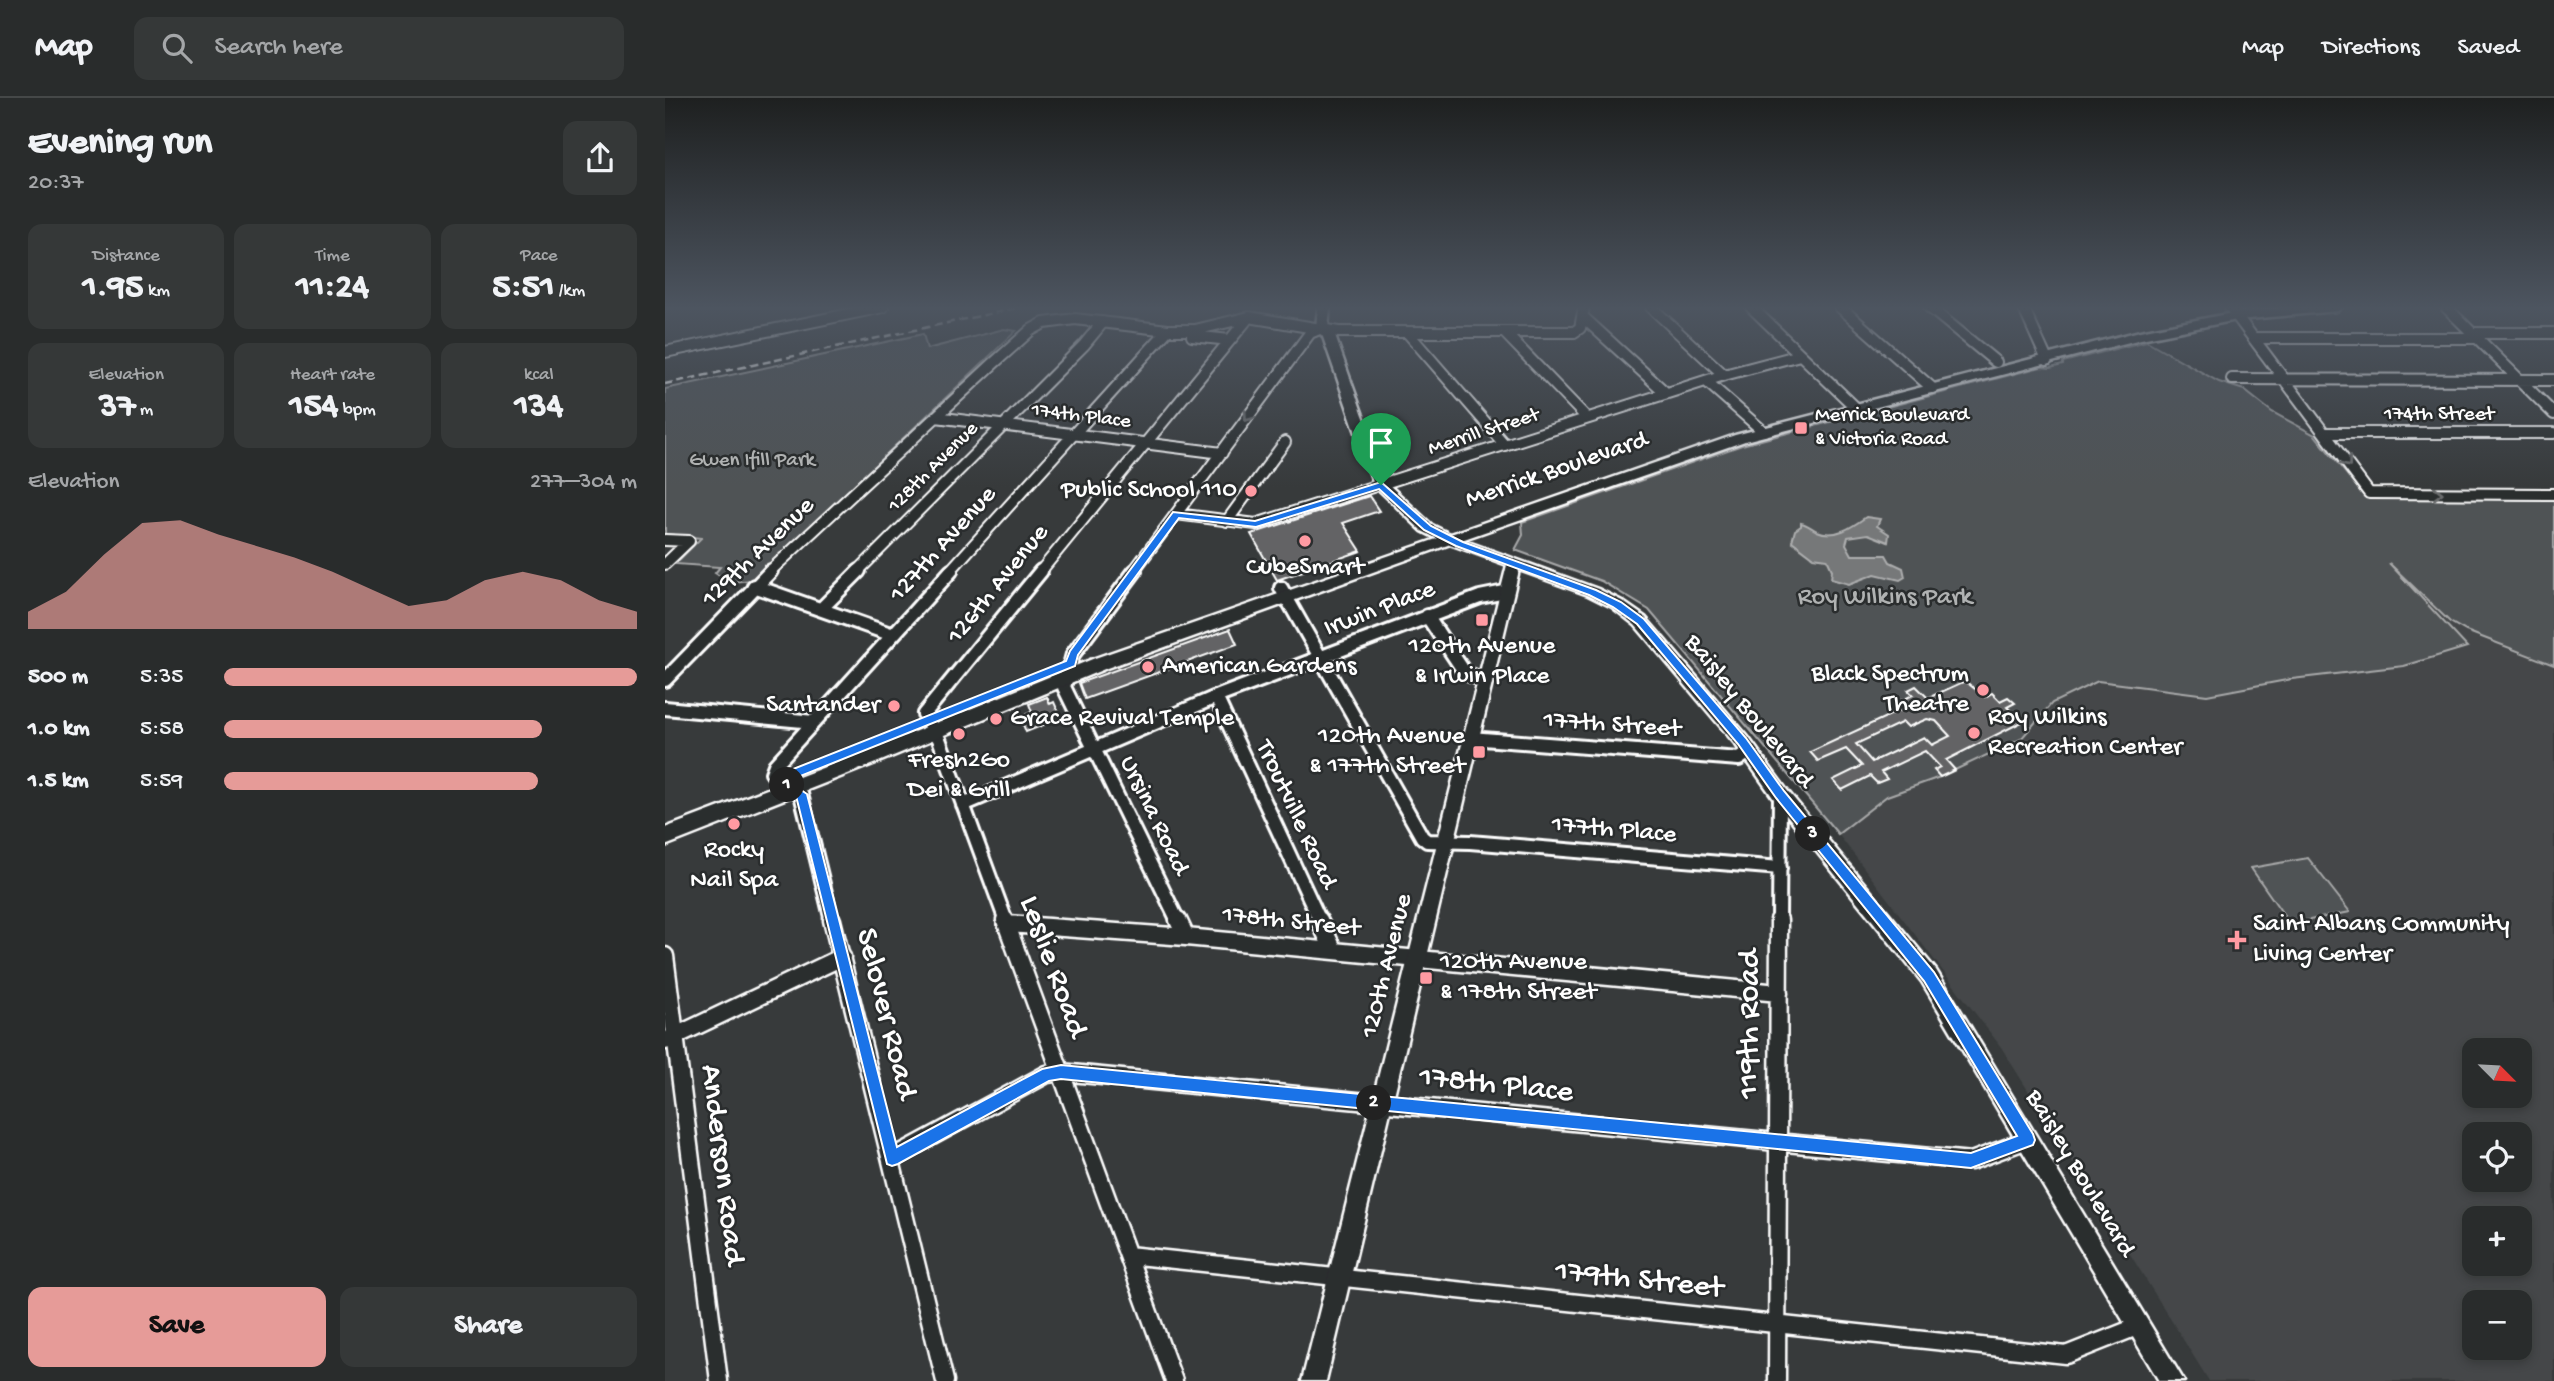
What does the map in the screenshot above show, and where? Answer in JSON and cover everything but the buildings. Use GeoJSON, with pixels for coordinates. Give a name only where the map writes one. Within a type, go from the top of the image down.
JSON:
{"type":"FeatureCollection","features":[{"type":"Feature","properties":{"kind":"main road","name":"Baisley Boulevard"},"geometry":{"type":"LineString","coordinates":[[1340,367],[1381,485],[1419,521],[1443,536]]}},
{"type":"Feature","properties":{"kind":"main road","name":"Merrick Boulevard"},"geometry":{"type":"LineString","coordinates":[[1928,385],[1982,367]]}},
{"type":"Feature","properties":{"kind":"main road","name":"Merrick Boulevard"},"geometry":{"type":"LineString","coordinates":[[665,836],[785,784],[1069,670],[1443,536],[1759,428],[1999,367]]}},
{"type":"Feature","properties":{"kind":"main road","name":"Merrick Boulevard"},"geometry":{"type":"LineString","coordinates":[[665,822],[785,784]]}},
{"type":"Feature","properties":{"kind":"street","name":"129th Avenue"},"geometry":{"type":"LineString","coordinates":[[665,680],[754,586],[991,367]]}},
{"type":"Feature","properties":{"kind":"street","name":"128th Avenue"},"geometry":{"type":"LineString","coordinates":[[821,609],[1062,367]]}},
{"type":"Feature","properties":{"kind":"street","name":"127th Avenue"},"geometry":{"type":"LineString","coordinates":[[785,784],[772,773],[775,765],[1135,367]]}},
{"type":"Feature","properties":{"kind":"street","name":"126th Avenue"},"geometry":{"type":"LineString","coordinates":[[931,726],[924,714],[929,706],[1208,367]]}},
{"type":"Feature","properties":{"kind":"street"},"geometry":{"type":"LineString","coordinates":[[1069,670],[1073,654],[1285,367]]}},
{"type":"Feature","properties":{"kind":"street"},"geometry":{"type":"LineString","coordinates":[[1438,367],[1505,444]]}},
{"type":"Feature","properties":{"kind":"street"},"geometry":{"type":"LineString","coordinates":[[1538,367],[1587,418]]}},
{"type":"Feature","properties":{"kind":"street"},"geometry":{"type":"LineString","coordinates":[[1638,367],[1667,393]]}},
{"type":"Feature","properties":{"kind":"street"},"geometry":{"type":"LineString","coordinates":[[1715,367],[1724,375]]}},
{"type":"Feature","properties":{"kind":"street","name":"Merrill Street"},"geometry":{"type":"LineString","coordinates":[[1176,514],[1256,524],[1755,367]]}},
{"type":"Feature","properties":{"kind":"street"},"geometry":{"type":"LineString","coordinates":[[1812,367],[1851,404]]}},
{"type":"Feature","properties":{"kind":"street"},"geometry":{"type":"LineString","coordinates":[[1908,367],[1928,385]]}},
{"type":"Feature","properties":{"kind":"street"},"geometry":{"type":"LineString","coordinates":[[2275,367],[2369,493],[2554,494]]}},
{"type":"Feature","properties":{"kind":"street"},"geometry":{"type":"LineString","coordinates":[[2507,367],[2554,414]]}},
{"type":"Feature","properties":{"kind":"street"},"geometry":{"type":"LineString","coordinates":[[2232,379],[2554,380]]}},
{"type":"Feature","properties":{"kind":"street"},"geometry":{"type":"LineString","coordinates":[[1706,381],[1759,428]]}},
{"type":"Feature","properties":{"kind":"street","name":"174th Place"},"geometry":{"type":"LineString","coordinates":[[936,417],[1222,453]]}},
{"type":"Feature","properties":{"kind":"street","name":"174th Street"},"geometry":{"type":"LineString","coordinates":[[2325,433],[2554,433]]}},
{"type":"Feature","properties":{"kind":"street"},"geometry":{"type":"LineString","coordinates":[[1227,521],[1285,442]]}},
{"type":"Feature","properties":{"kind":"street","name":"Baisley Boulevard"},"geometry":{"type":"LineString","coordinates":[[1443,536],[1593,592],[1617,604],[1640,621],[1929,976],[2172,1381]]}},
{"type":"Feature","properties":{"kind":"street"},"geometry":{"type":"LineString","coordinates":[[665,540],[689,541],[665,564]]}},
{"type":"Feature","properties":{"kind":"street","name":"120th Avenue"},"geometry":{"type":"LineString","coordinates":[[1314,1381],[1514,563]]}},
{"type":"Feature","properties":{"kind":"street"},"geometry":{"type":"LineString","coordinates":[[754,586],[893,635]]}},
{"type":"Feature","properties":{"kind":"street","name":"Irwin Place"},"geometry":{"type":"LineString","coordinates":[[963,805],[1216,697],[1320,656],[1480,597],[1505,592]]}},
{"type":"Feature","properties":{"kind":"street"},"geometry":{"type":"LineString","coordinates":[[1284,593],[1422,837],[1427,841],[1445,843]]}},
{"type":"Feature","properties":{"kind":"street"},"geometry":{"type":"LineString","coordinates":[[1427,616],[1465,673],[1484,680]]}},
{"type":"Feature","properties":{"kind":"street","name":"Ursina Road"},"geometry":{"type":"LineString","coordinates":[[1069,670],[1064,687],[1186,937]]}},
{"type":"Feature","properties":{"kind":"street","name":"Troutville Road"},"geometry":{"type":"LineString","coordinates":[[1216,697],[1334,951]]}},
{"type":"Feature","properties":{"kind":"street"},"geometry":{"type":"LineString","coordinates":[[665,708],[814,722]]}},
{"type":"Feature","properties":{"kind":"street","name":"Leslie Road"},"geometry":{"type":"LineString","coordinates":[[931,726],[963,805],[1174,1381]]}},
{"type":"Feature","properties":{"kind":"street","name":"177th Street"},"geometry":{"type":"LineString","coordinates":[[1470,738],[1739,759],[1749,752]]}},
{"type":"Feature","properties":{"kind":"street","name":"Selover Road"},"geometry":{"type":"LineString","coordinates":[[785,784],[801,794],[945,1381]]}},
{"type":"Feature","properties":{"kind":"street","name":"119th Road"},"geometry":{"type":"LineString","coordinates":[[1777,1381],[1780,794]]}},
{"type":"Feature","properties":{"kind":"street","name":"177th Place"},"geometry":{"type":"LineString","coordinates":[[1445,843],[1470,842],[1780,868]]}},
{"type":"Feature","properties":{"kind":"street","name":"178th Street"},"geometry":{"type":"LineString","coordinates":[[1007,924],[1186,937],[1779,993]]}},
{"type":"Feature","properties":{"kind":"street","name":"Anderson Road"},"geometry":{"type":"LineString","coordinates":[[665,956],[670,1038],[719,1381]]}},
{"type":"Feature","properties":{"kind":"street"},"geometry":{"type":"LineString","coordinates":[[670,1038],[842,957]]}},
{"type":"Feature","properties":{"kind":"street","name":"178th Place"},"geometry":{"type":"LineString","coordinates":[[892,1158],[1047,1074],[1061,1072],[1971,1161],[2027,1140]]}},
{"type":"Feature","properties":{"kind":"street","name":"179th Street"},"geometry":{"type":"LineString","coordinates":[[1128,1255],[1777,1327],[2066,1355],[2139,1326]]}},
{"type":"Feature","properties":{"kind":"shaded area"},"geometry":{"type":"Polygon","coordinates":[[[1866,517],[1880,519],[1877,526],[1889,534],[1888,542],[1868,534],[1848,537],[1846,544],[1852,555],[1886,555],[1890,562],[1903,568],[1905,577],[1900,580],[1875,574],[1849,584],[1831,579],[1832,570],[1827,559],[1813,557],[1792,541],[1795,530],[1801,523],[1830,534],[1849,528],[1866,517]]]}},
{"type":"Feature","properties":{"kind":"shaded area","name":"Saint Albans Community Living Center"},"geometry":{"type":"Polygon","coordinates":[[[2374,547],[2554,603],[2554,1381],[2209,1381],[2001,1047],[1838,834],[1887,796],[1940,777],[2021,739],[2051,703],[2098,681],[2207,695],[2292,679],[2404,666],[2466,647],[2374,547]]]}},
{"type":"Feature","properties":{"kind":"green space","name":"Gwen Ifill Park"},"geometry":{"type":"Polygon","coordinates":[[[769,367],[978,367],[754,580],[730,582],[715,573],[720,567],[675,564],[701,538],[665,534],[665,389],[769,367]]]}},
{"type":"Feature","properties":{"kind":"green space","name":"Roy Wilkins Park"},"geometry":{"type":"Polygon","coordinates":[[[2041,367],[2192,367],[2219,382],[2244,390],[2272,412],[2315,435],[2365,497],[2554,500],[2554,665],[2466,631],[2450,622],[2389,563],[2467,647],[2404,666],[2292,679],[2207,695],[2098,681],[2052,703],[2021,739],[1940,777],[1887,796],[1838,834],[1649,610],[1601,581],[1515,550],[1523,535],[1522,522],[1742,445],[2041,367]]]}},
{"type":"Feature","properties":{"kind":"green space"},"geometry":{"type":"Polygon","coordinates":[[[2308,858],[2350,912],[2290,924],[2251,868],[2308,858]]]}},
{"type":"Feature","properties":{"kind":"railway"},"geometry":{"type":"LineString","coordinates":[[665,384],[744,367]]}},
{"type":"Feature","properties":{"kind":"place","name":"Merrick Boulevard & Victoria Road"},"geometry":{"type":"Point","coordinates":[1801,428]}},
{"type":"Feature","properties":{"kind":"place","name":"Public School 110"},"geometry":{"type":"Point","coordinates":[1251,491]}},
{"type":"Feature","properties":{"kind":"place","name":"CubeSmart"},"geometry":{"type":"Point","coordinates":[1305,541]}},
{"type":"Feature","properties":{"kind":"place","name":"120th Avenue & Irwin Place"},"geometry":{"type":"Point","coordinates":[1482,620]}},
{"type":"Feature","properties":{"kind":"place","name":"American Gardens"},"geometry":{"type":"Point","coordinates":[1148,667]}},
{"type":"Feature","properties":{"kind":"place","name":"Black Spectrum Theatre"},"geometry":{"type":"Point","coordinates":[1983,690]}},
{"type":"Feature","properties":{"kind":"place","name":"Santander"},"geometry":{"type":"Point","coordinates":[894,706]}},
{"type":"Feature","properties":{"kind":"place","name":"Grace Revival Temple"},"geometry":{"type":"Point","coordinates":[996,719]}},
{"type":"Feature","properties":{"kind":"place","name":"Roy Wilkins Recreation Center"},"geometry":{"type":"Point","coordinates":[1974,733]}},
{"type":"Feature","properties":{"kind":"place","name":"Fresh2Go Dei & Grill"},"geometry":{"type":"Point","coordinates":[959,734]}},
{"type":"Feature","properties":{"kind":"place","name":"120th Avenue & 177th Street"},"geometry":{"type":"Point","coordinates":[1479,752]}},
{"type":"Feature","properties":{"kind":"place","name":"Rocky Nail Spa"},"geometry":{"type":"Point","coordinates":[734,824]}},
{"type":"Feature","properties":{"kind":"place","name":"Saint Albans Community Living Center"},"geometry":{"type":"Point","coordinates":[2237,940]}},
{"type":"Feature","properties":{"kind":"place","name":"120th Avenue & 178th Street"},"geometry":{"type":"Point","coordinates":[1426,978]}},
{"type":"Feature","properties":{"kind":"route"},"geometry":{"type":"LineString","coordinates":[[1381,485],[1427,528],[1460,544],[1593,592],[1617,604],[1640,621],[1742,741],[1753,760],[1780,794],[1929,976],[2027,1140],[1971,1161],[1061,1072],[1047,1074],[892,1158],[801,794],[778,780],[1071,663],[1073,654],[1176,514],[1256,524],[1381,485]]}}]}
